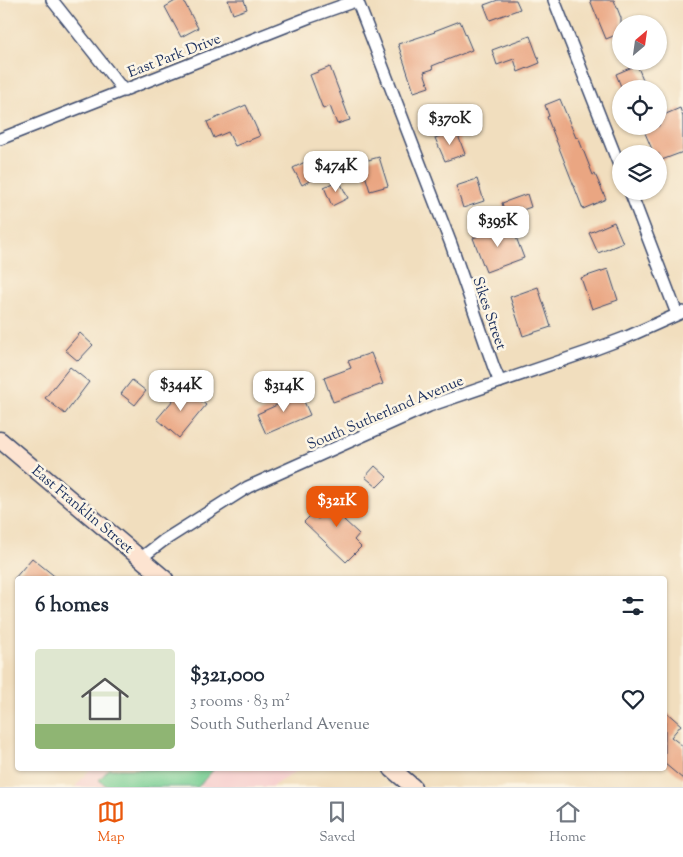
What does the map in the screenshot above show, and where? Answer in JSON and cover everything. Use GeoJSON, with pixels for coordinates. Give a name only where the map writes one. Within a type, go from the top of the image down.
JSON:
{"type":"FeatureCollection","features":[{"type":"Feature","properties":{"kind":"main road","name":"East Franklin Street"},"geometry":{"type":"LineString","coordinates":[[0,440],[162,576]]}},
{"type":"Feature","properties":{"kind":"main road"},"geometry":{"type":"LineString","coordinates":[[394,771],[413,787]]}},
{"type":"Feature","properties":{"kind":"street"},"geometry":{"type":"LineString","coordinates":[[52,0],[124,91]]}},
{"type":"Feature","properties":{"kind":"street","name":"East Park Drive"},"geometry":{"type":"LineString","coordinates":[[0,139],[358,0]]}},
{"type":"Feature","properties":{"kind":"street","name":"Sikes Street"},"geometry":{"type":"LineString","coordinates":[[358,0],[451,244],[500,382]]}},
{"type":"Feature","properties":{"kind":"street"},"geometry":{"type":"LineString","coordinates":[[554,0],[612,147]]}},
{"type":"Feature","properties":{"kind":"street"},"geometry":{"type":"LineString","coordinates":[[634,200],[680,313]]}},
{"type":"Feature","properties":{"kind":"street","name":"South Sutherland Avenue"},"geometry":{"type":"LineString","coordinates":[[141,558],[163,541],[248,488],[429,406],[590,351],[680,313]]}},
{"type":"Feature","properties":{"kind":"shaded area"},"geometry":{"type":"Polygon","coordinates":[[[88,771],[297,771],[271,787],[75,787],[88,771]]]}},
{"type":"Feature","properties":{"kind":"green space"},"geometry":{"type":"Polygon","coordinates":[[[107,771],[212,771],[198,787],[108,787],[99,780],[107,771]]]}},
{"type":"Feature","properties":{"kind":"building"},"geometry":{"type":"Polygon","coordinates":[[[177,0],[183,0],[198,28],[181,37],[165,7],[177,0]]]}},
{"type":"Feature","properties":{"kind":"building"},"geometry":{"type":"Polygon","coordinates":[[[228,0],[244,0],[247,9],[233,14],[228,0]]]}},
{"type":"Feature","properties":{"kind":"building"},"geometry":{"type":"Polygon","coordinates":[[[498,0],[516,0],[520,9],[490,20],[484,5],[498,0]]]}},
{"type":"Feature","properties":{"kind":"building"},"geometry":{"type":"Polygon","coordinates":[[[590,0],[614,0],[620,15],[612,15],[612,37],[606,39],[590,0]]]}},
{"type":"Feature","properties":{"kind":"building"},"geometry":{"type":"Polygon","coordinates":[[[460,21],[472,50],[432,66],[433,69],[424,72],[429,87],[414,92],[398,44],[435,32],[460,21]]]}},
{"type":"Feature","properties":{"kind":"building"},"geometry":{"type":"Polygon","coordinates":[[[530,36],[540,63],[518,72],[514,59],[497,65],[492,50],[530,36]]]}},
{"type":"Feature","properties":{"kind":"building"},"geometry":{"type":"Polygon","coordinates":[[[330,67],[350,120],[337,124],[330,106],[323,109],[310,75],[330,67]]]}},
{"type":"Feature","properties":{"kind":"building"},"geometry":{"type":"Polygon","coordinates":[[[625,70],[639,70],[643,80],[618,80],[616,74],[625,70]]]}},
{"type":"Feature","properties":{"kind":"building"},"geometry":{"type":"Polygon","coordinates":[[[560,99],[593,175],[595,174],[606,199],[583,209],[547,117],[549,116],[545,105],[560,99]]]}},
{"type":"Feature","properties":{"kind":"building"},"geometry":{"type":"Polygon","coordinates":[[[246,105],[260,136],[235,146],[228,132],[214,138],[207,122],[246,105]]]}},
{"type":"Feature","properties":{"kind":"building"},"geometry":{"type":"Polygon","coordinates":[[[680,108],[683,117],[683,152],[667,158],[667,145],[650,145],[646,135],[667,135],[667,114],[680,108]]]}},
{"type":"Feature","properties":{"kind":"building"},"geometry":{"type":"Polygon","coordinates":[[[456,130],[465,154],[445,161],[435,138],[456,130]]]}},
{"type":"Feature","properties":{"kind":"building"},"geometry":{"type":"Polygon","coordinates":[[[379,157],[388,186],[370,191],[361,162],[379,157]]]}},
{"type":"Feature","properties":{"kind":"building"},"geometry":{"type":"Polygon","coordinates":[[[305,162],[313,179],[302,185],[293,168],[305,162]]]}},
{"type":"Feature","properties":{"kind":"building"},"geometry":{"type":"Polygon","coordinates":[[[477,179],[484,201],[463,208],[456,186],[477,179]]]}},
{"type":"Feature","properties":{"kind":"building"},"geometry":{"type":"Polygon","coordinates":[[[339,180],[348,198],[332,206],[324,187],[339,180]]]}},
{"type":"Feature","properties":{"kind":"building"},"geometry":{"type":"Polygon","coordinates":[[[527,194],[531,207],[506,216],[502,203],[527,194]]]}},
{"type":"Feature","properties":{"kind":"building"},"geometry":{"type":"Polygon","coordinates":[[[614,222],[623,243],[598,253],[589,233],[614,222]]]}},
{"type":"Feature","properties":{"kind":"building"},"geometry":{"type":"Polygon","coordinates":[[[511,224],[524,258],[486,272],[473,238],[511,224]]]}},
{"type":"Feature","properties":{"kind":"building"},"geometry":{"type":"Polygon","coordinates":[[[608,269],[618,300],[592,309],[581,278],[608,269]]]}},
{"type":"Feature","properties":{"kind":"building"},"geometry":{"type":"Polygon","coordinates":[[[538,287],[551,327],[523,336],[510,297],[538,287]]]}},
{"type":"Feature","properties":{"kind":"building"},"geometry":{"type":"Polygon","coordinates":[[[80,333],[93,345],[78,361],[65,350],[80,333]]]}},
{"type":"Feature","properties":{"kind":"building"},"geometry":{"type":"Polygon","coordinates":[[[371,353],[383,384],[333,402],[324,378],[351,368],[348,361],[371,353]]]}},
{"type":"Feature","properties":{"kind":"building"},"geometry":{"type":"Polygon","coordinates":[[[70,367],[89,382],[65,414],[45,398],[70,367]]]}},
{"type":"Feature","properties":{"kind":"building"},"geometry":{"type":"Polygon","coordinates":[[[132,380],[146,391],[135,405],[121,394],[132,380]]]}},
{"type":"Feature","properties":{"kind":"building"},"geometry":{"type":"Polygon","coordinates":[[[184,387],[206,405],[179,438],[157,419],[184,387]]]}},
{"type":"Feature","properties":{"kind":"building"},"geometry":{"type":"Polygon","coordinates":[[[299,390],[310,415],[266,434],[257,414],[286,401],[284,397],[299,390]]]}},
{"type":"Feature","properties":{"kind":"building"},"geometry":{"type":"Polygon","coordinates":[[[375,466],[387,477],[377,487],[365,477],[375,466]]]}},
{"type":"Feature","properties":{"kind":"building"},"geometry":{"type":"Polygon","coordinates":[[[342,494],[356,507],[344,520],[359,534],[354,540],[361,547],[346,562],[304,522],[312,514],[318,519],[342,494]]]}},
{"type":"Feature","properties":{"kind":"building"},"geometry":{"type":"Polygon","coordinates":[[[32,558],[54,576],[17,576],[32,558]]]}},
{"type":"Feature","properties":{"kind":"building"},"geometry":{"type":"Polygon","coordinates":[[[667,713],[681,725],[671,737],[683,746],[683,779],[667,766],[667,713]]]}}]}
